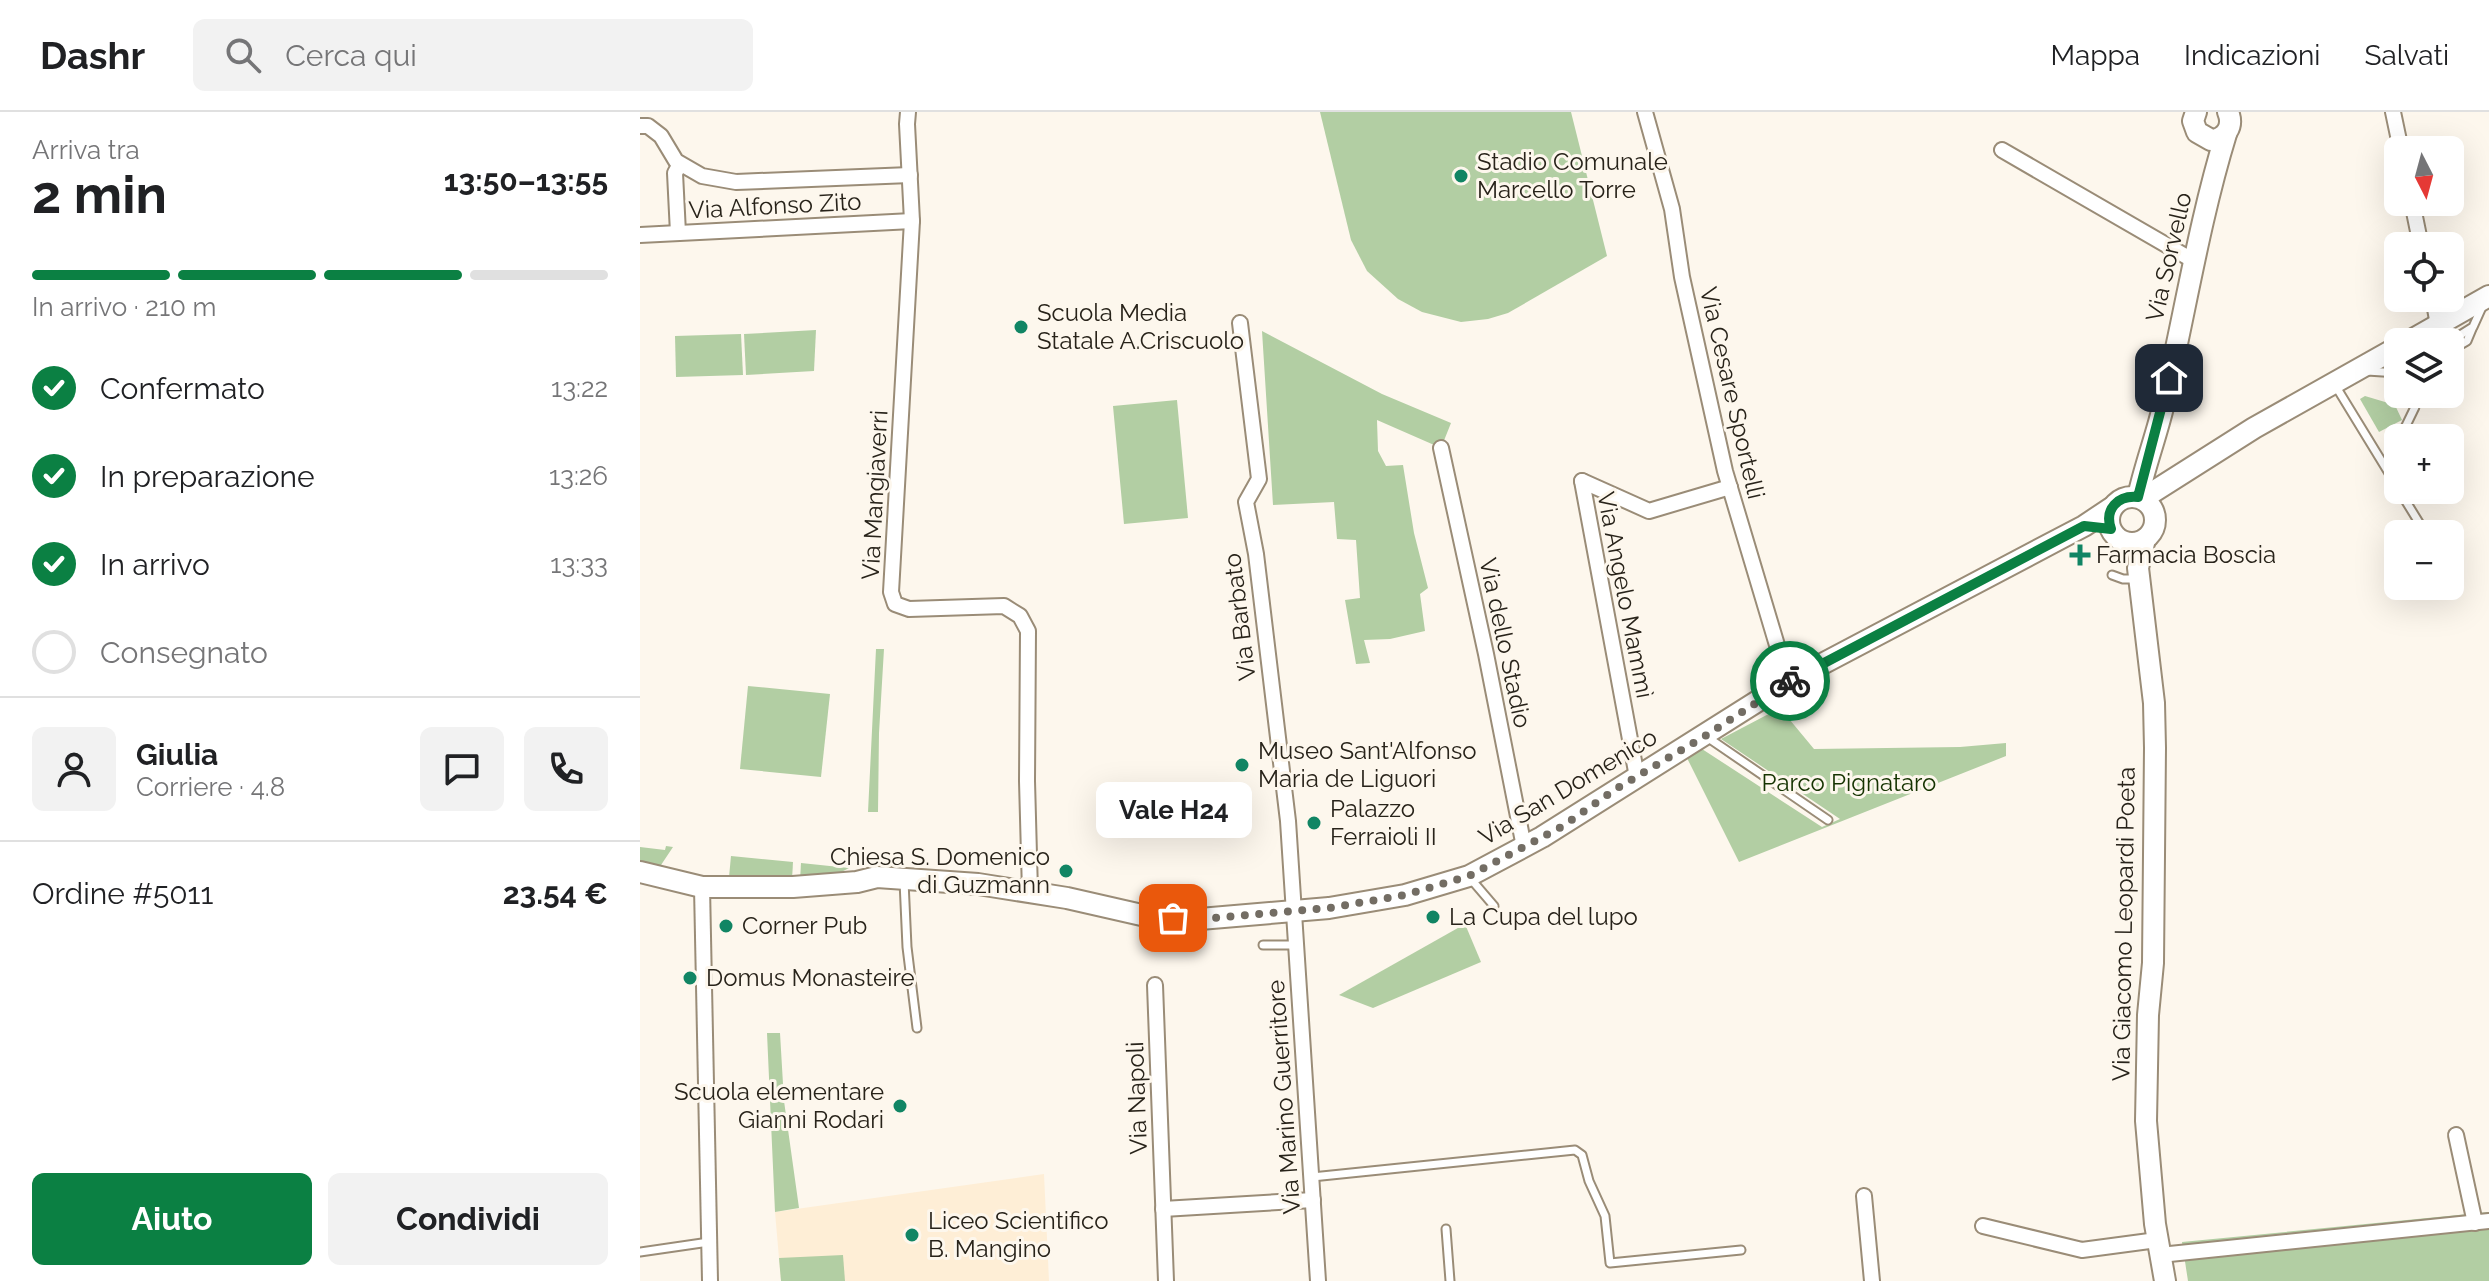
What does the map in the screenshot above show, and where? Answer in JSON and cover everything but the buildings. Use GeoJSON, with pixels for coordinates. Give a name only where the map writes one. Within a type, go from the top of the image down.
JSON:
{"type":"FeatureCollection","features":[{"type":"Feature","properties":{"kind":"street","name":"Via Mangiaverri"},"geometry":{"type":"LineString","coordinates":[[908,112],[912,221],[891,592],[895,604],[909,609],[1004,606],[1020,616],[1028,631],[1030,892]]}},
{"type":"Feature","properties":{"kind":"street","name":"Via Cesare Sportelli"},"geometry":{"type":"LineString","coordinates":[[1645,112],[1672,209],[1682,277],[1730,487],[1788,682]]}},
{"type":"Feature","properties":{"kind":"street"},"geometry":{"type":"LineString","coordinates":[[2393,112],[2398,136]]}},
{"type":"Feature","properties":{"kind":"street","name":"Via Sorvello"},"geometry":{"type":"LineString","coordinates":[[2134,503],[2163,406],[2224,123],[2194,127],[2193,113]]}},
{"type":"Feature","properties":{"kind":"street"},"geometry":{"type":"LineString","coordinates":[[644,126],[661,136],[676,161],[702,176],[736,182],[910,175]]}},
{"type":"Feature","properties":{"kind":"street"},"geometry":{"type":"LineString","coordinates":[[2002,150],[2194,261]]}},
{"type":"Feature","properties":{"kind":"street"},"geometry":{"type":"LineString","coordinates":[[678,233],[675,173],[680,164]]}},
{"type":"Feature","properties":{"kind":"street","name":"Via Alfonso Zito"},"geometry":{"type":"LineString","coordinates":[[640,235],[912,221]]}},
{"type":"Feature","properties":{"kind":"street"},"geometry":{"type":"LineString","coordinates":[[2450,328],[2487,297]]}},
{"type":"Feature","properties":{"kind":"street","name":"Via Barbato"},"geometry":{"type":"LineString","coordinates":[[1240,323],[1259,479],[1246,502],[1256,554],[1288,821],[1294,911]]}},
{"type":"Feature","properties":{"kind":"street","name":"Via San Domenico"},"geometry":{"type":"LineString","coordinates":[[640,872],[702,887],[793,887],[857,882],[877,877],[978,884],[1146,916],[1200,919],[1329,908],[1405,895],[1469,876],[1563,826],[1788,682],[2084,526],[2134,503],[2254,428],[2384,355]]}},
{"type":"Feature","properties":{"kind":"street","name":"Via dello Stadio"},"geometry":{"type":"LineString","coordinates":[[1441,448],[1524,847]]}},
{"type":"Feature","properties":{"kind":"street","name":"Via Angelo Mammì"},"geometry":{"type":"LineString","coordinates":[[1637,777],[1582,481],[1649,511],[1730,487]]}},
{"type":"Feature","properties":{"kind":"street"},"geometry":{"type":"LineString","coordinates":[[2134,503],[2154,527],[2145,539],[2138,573],[2108,522],[2134,503]]}},
{"type":"Feature","properties":{"kind":"street"},"geometry":{"type":"LineString","coordinates":[[2084,526],[2135,543],[2145,539]]}},
{"type":"Feature","properties":{"kind":"street","name":"Via Giacomo Leopardi Poeta"},"geometry":{"type":"LineString","coordinates":[[2138,573],[2154,703],[2153,963],[2148,1015],[2146,1121],[2165,1281]]}},
{"type":"Feature","properties":{"kind":"street"},"geometry":{"type":"LineString","coordinates":[[702,887],[710,1281]]}},
{"type":"Feature","properties":{"kind":"street","name":"Via Marino Guerritore"},"geometry":{"type":"LineString","coordinates":[[1294,911],[1318,1281]]}},
{"type":"Feature","properties":{"kind":"street","name":"Via Napoli"},"geometry":{"type":"LineString","coordinates":[[1155,985],[1166,1281]]}},
{"type":"Feature","properties":{"kind":"street"},"geometry":{"type":"LineString","coordinates":[[1983,1226],[2082,1250],[2159,1248],[2482,1222],[2456,1135]]}},
{"type":"Feature","properties":{"kind":"street"},"geometry":{"type":"LineString","coordinates":[[1864,1196],[1872,1281]]}},
{"type":"Feature","properties":{"kind":"street"},"geometry":{"type":"LineString","coordinates":[[1163,1209],[1313,1200]]}},
{"type":"Feature","properties":{"kind":"lane"},"geometry":{"type":"LineString","coordinates":[[2464,343],[2487,297]]}},
{"type":"Feature","properties":{"kind":"lane"},"geometry":{"type":"LineString","coordinates":[[2464,329],[2473,327]]}},
{"type":"Feature","properties":{"kind":"lane"},"geometry":{"type":"LineString","coordinates":[[2357,370],[2384,373]]}},
{"type":"Feature","properties":{"kind":"lane"},"geometry":{"type":"LineString","coordinates":[[2334,383],[2384,466]]}},
{"type":"Feature","properties":{"kind":"lane"},"geometry":{"type":"LineString","coordinates":[[2112,575],[2123,579],[2138,573]]}},
{"type":"Feature","properties":{"kind":"lane"},"geometry":{"type":"LineString","coordinates":[[1705,736],[1828,820]]}},
{"type":"Feature","properties":{"kind":"lane"},"geometry":{"type":"LineString","coordinates":[[1469,876],[1494,906]]}},
{"type":"Feature","properties":{"kind":"lane"},"geometry":{"type":"LineString","coordinates":[[904,879],[907,947],[917,1028]]}},
{"type":"Feature","properties":{"kind":"lane"},"geometry":{"type":"LineString","coordinates":[[1263,945],[1295,945]]}},
{"type":"Feature","properties":{"kind":"lane"},"geometry":{"type":"LineString","coordinates":[[1311,1177],[1575,1150],[1582,1155],[1589,1181],[1605,1216],[1610,1263],[1741,1250]]}},
{"type":"Feature","properties":{"kind":"lane"},"geometry":{"type":"LineString","coordinates":[[1446,1229],[1450,1281]]}},
{"type":"Feature","properties":{"kind":"lane"},"geometry":{"type":"LineString","coordinates":[[640,1252],[709,1242]]}},
{"type":"Feature","properties":{"kind":"shaded area","name":"Liceo Scientifico B. Mangino"},"geometry":{"type":"Polygon","coordinates":[[[1044,1174],[1049,1281],[781,1281],[775,1212],[1044,1174]]]}},
{"type":"Feature","properties":{"kind":"green space","name":"Stadio Comunale Marcello Torre"},"geometry":{"type":"Polygon","coordinates":[[[1320,112],[1571,112],[1607,256],[1508,313],[1461,322],[1422,312],[1398,299],[1367,271],[1351,240],[1320,112]]]}},
{"type":"Feature","properties":{"kind":"green space"},"geometry":{"type":"Polygon","coordinates":[[[816,330],[814,371],[746,375],[744,334],[816,330]]]}},
{"type":"Feature","properties":{"kind":"green space"},"geometry":{"type":"Polygon","coordinates":[[[1262,331],[1382,394],[1451,423],[1441,448],[1377,420],[1378,451],[1386,466],[1403,465],[1414,533],[1428,588],[1420,594],[1425,631],[1390,639],[1364,640],[1370,663],[1356,664],[1345,600],[1360,598],[1356,540],[1337,539],[1334,502],[1273,505],[1262,331]]]}},
{"type":"Feature","properties":{"kind":"green space"},"geometry":{"type":"Polygon","coordinates":[[[741,334],[743,375],[676,377],[675,336],[741,334]]]}},
{"type":"Feature","properties":{"kind":"green space"},"geometry":{"type":"Polygon","coordinates":[[[2365,396],[2384,402],[2384,408],[2396,408],[2402,420],[2384,424],[2384,429],[2379,432],[2360,399],[2365,396]]]}},
{"type":"Feature","properties":{"kind":"green space"},"geometry":{"type":"Polygon","coordinates":[[[1177,400],[1188,518],[1124,524],[1113,406],[1177,400]]]}},
{"type":"Feature","properties":{"kind":"green space"},"geometry":{"type":"Polygon","coordinates":[[[876,649],[884,649],[878,812],[868,812],[876,649]]]}},
{"type":"Feature","properties":{"kind":"green space"},"geometry":{"type":"Polygon","coordinates":[[[748,686],[830,694],[821,777],[740,769],[748,686]]]}},
{"type":"Feature","properties":{"kind":"green space","name":"Parco Pignataro"},"geometry":{"type":"Polygon","coordinates":[[[1780,708],[1814,749],[1960,747],[2006,743],[2006,756],[1739,862],[1687,758],[1702,749],[1822,827],[1840,819],[1721,739],[1780,708]]]}},
{"type":"Feature","properties":{"kind":"green space"},"geometry":{"type":"Polygon","coordinates":[[[666,846],[673,847],[661,865],[640,865],[640,847],[665,850],[666,846]]]}},
{"type":"Feature","properties":{"kind":"green space"},"geometry":{"type":"Polygon","coordinates":[[[731,856],[793,862],[792,880],[729,877],[731,856]]]}},
{"type":"Feature","properties":{"kind":"green space"},"geometry":{"type":"Polygon","coordinates":[[[801,863],[849,868],[828,879],[800,881],[801,863]]]}},
{"type":"Feature","properties":{"kind":"green space"},"geometry":{"type":"Polygon","coordinates":[[[1465,924],[1481,962],[1373,1008],[1339,995],[1465,924]]]}},
{"type":"Feature","properties":{"kind":"green space"},"geometry":{"type":"Polygon","coordinates":[[[767,1033],[780,1033],[784,1101],[799,1208],[775,1212],[767,1033]]]}},
{"type":"Feature","properties":{"kind":"green space"},"geometry":{"type":"Polygon","coordinates":[[[2489,1212],[2489,1281],[2188,1281],[2182,1242],[2489,1212]]]}},
{"type":"Feature","properties":{"kind":"green space"},"geometry":{"type":"Polygon","coordinates":[[[843,1255],[845,1281],[781,1281],[779,1258],[843,1255]]]}},
{"type":"Feature","properties":{"kind":"way so far"},"geometry":{"type":"LineString","coordinates":[[1173,918],[1200,919],[1329,908],[1405,895],[1469,876],[1563,826],[1616,789],[1790,681]]}},
{"type":"Feature","properties":{"kind":"place","name":"Stadio Comunale Marcello Torre"},"geometry":{"type":"Point","coordinates":[1461,176]}},
{"type":"Feature","properties":{"kind":"place","name":"Scuola Media Statale A.Criscuolo"},"geometry":{"type":"Point","coordinates":[1021,327]}},
{"type":"Feature","properties":{"kind":"place","name":"Farmacia Boscia"},"geometry":{"type":"Point","coordinates":[2080,555]}},
{"type":"Feature","properties":{"kind":"place","name":"Museo Sant'Alfonso Maria de Liguori"},"geometry":{"type":"Point","coordinates":[1242,765]}},
{"type":"Feature","properties":{"kind":"place","name":"Palazzo Ferraioli II"},"geometry":{"type":"Point","coordinates":[1314,823]}},
{"type":"Feature","properties":{"kind":"place","name":"Chiesa S. Domenico di Guzmann"},"geometry":{"type":"Point","coordinates":[1066,871]}},
{"type":"Feature","properties":{"kind":"place","name":"La Cupa del lupo"},"geometry":{"type":"Point","coordinates":[1433,917]}},
{"type":"Feature","properties":{"kind":"place","name":"Vale H24"},"geometry":{"type":"Point","coordinates":[1173,918]}},
{"type":"Feature","properties":{"kind":"place","name":"Corner Pub"},"geometry":{"type":"Point","coordinates":[726,926]}},
{"type":"Feature","properties":{"kind":"place","name":"Domus Monasteire"},"geometry":{"type":"Point","coordinates":[690,978]}},
{"type":"Feature","properties":{"kind":"place","name":"Scuola elementare Gianni Rodari"},"geometry":{"type":"Point","coordinates":[900,1106]}},
{"type":"Feature","properties":{"kind":"place","name":"Liceo Scientifico B. Mangino"},"geometry":{"type":"Point","coordinates":[912,1235]}},
{"type":"Feature","properties":{"kind":"route"},"geometry":{"type":"LineString","coordinates":[[1790,681],[2084,526],[2111,529],[2109,515],[2116,502],[2130,496],[2138,497],[2169,378]]}}]}
